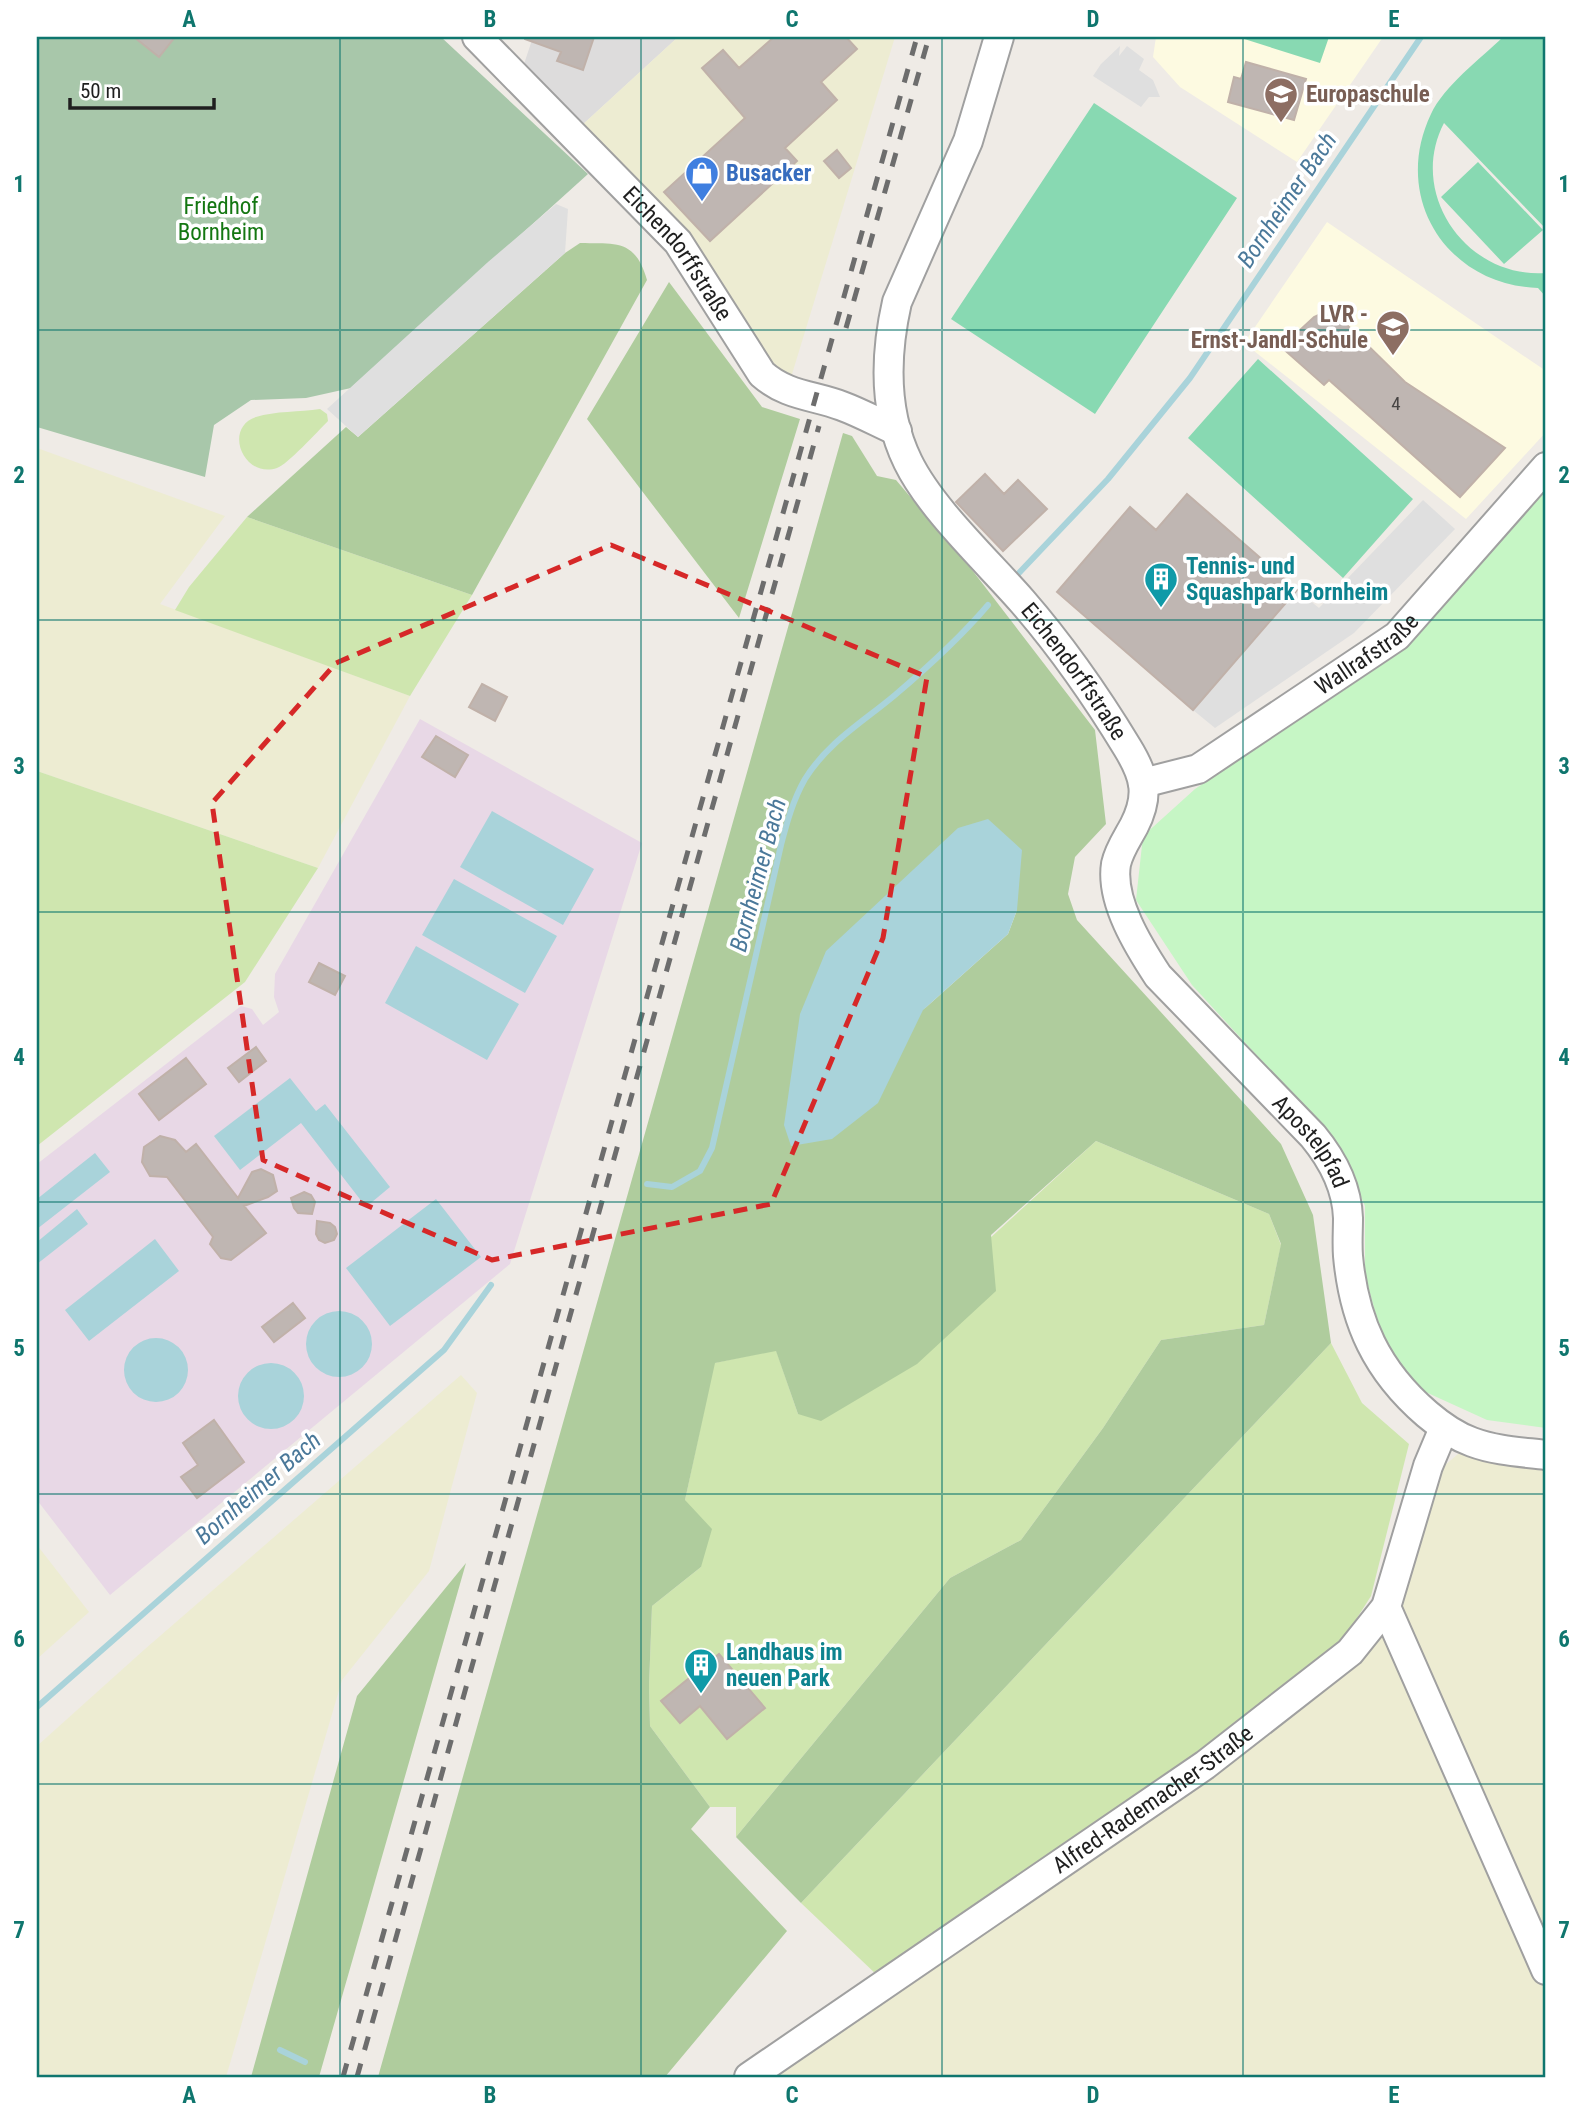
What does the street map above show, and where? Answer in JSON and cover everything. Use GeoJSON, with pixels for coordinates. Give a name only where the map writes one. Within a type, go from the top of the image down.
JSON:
{"type":"FeatureCollection","features":[{"type":"Feature","properties":{"kind":"street","name":"Eichendorffstraße"},"geometry":{"type":"LineString","coordinates":[[477,37],[678,242],[762,374],[775,386],[812,399],[841,405],[897,432]]}},
{"type":"Feature","properties":{"kind":"street","name":"Eichendorffstraße"},"geometry":{"type":"LineString","coordinates":[[999,37],[968,141],[897,302],[887,365],[890,405],[908,462],[937,505],[1054,639],[1135,760],[1143,783]]}},
{"type":"Feature","properties":{"kind":"street","name":"Wallrafstraße"},"geometry":{"type":"LineString","coordinates":[[1143,783],[1198,769],[1397,636],[1546,467]]}},
{"type":"Feature","properties":{"kind":"street","name":"Apostelpfad"},"geometry":{"type":"LineString","coordinates":[[1143,783],[1145,797],[1142,809],[1122,845],[1116,865],[1116,886],[1126,920],[1158,976],[1313,1136],[1329,1157],[1346,1201],[1351,1276],[1360,1316],[1370,1341],[1393,1381],[1404,1395],[1444,1428],[1481,1445],[1546,1455]]}},
{"type":"Feature","properties":{"kind":"street","name":"Alfred-Rademacher-Straße"},"geometry":{"type":"LineString","coordinates":[[749,2077],[1205,1765],[1350,1652],[1386,1607],[1428,1466],[1444,1428]]}},
{"type":"Feature","properties":{"kind":"street"},"geometry":{"type":"LineString","coordinates":[[1386,1607],[1546,1970]]}},
{"type":"Feature","properties":{"kind":"highlighted area"},"geometry":{"type":"Polygon","coordinates":[[[611,545],[927,677],[883,938],[771,1204],[492,1260],[263,1160],[212,803],[336,663],[611,545]]]}},
{"type":"Feature","properties":{"kind":"shaded area"},"geometry":{"type":"Polygon","coordinates":[[[533,37],[678,37],[580,127],[522,70],[533,37]]]}},
{"type":"Feature","properties":{"kind":"shaded area","name":"Europaschule"},"geometry":{"type":"Polygon","coordinates":[[[1156,37],[1383,37],[1297,162],[1180,87],[1153,57],[1156,37]]]}},
{"type":"Feature","properties":{"kind":"shaded area"},"geometry":{"type":"Polygon","coordinates":[[[1120,46],[1119,56],[1127,46],[1144,59],[1139,70],[1153,80],[1160,97],[1149,97],[1141,107],[1093,76],[1120,46]]]}},
{"type":"Feature","properties":{"kind":"shaded area"},"geometry":{"type":"Polygon","coordinates":[[[556,204],[568,209],[565,253],[358,437],[327,409],[488,262],[556,204]]]}},
{"type":"Feature","properties":{"kind":"shaded area","name":"LVR - Ernst-Jandl-Schule"},"geometry":{"type":"Polygon","coordinates":[[[1327,222],[1546,371],[1546,432],[1466,519],[1244,343],[1327,222]]]}},
{"type":"Feature","properties":{"kind":"shaded area"},"geometry":{"type":"Polygon","coordinates":[[[1423,500],[1455,529],[1354,633],[1215,728],[1193,710],[1297,590],[1319,608],[1423,500]]]}},
{"type":"Feature","properties":{"kind":"shaded area"},"geometry":{"type":"Polygon","coordinates":[[[420,719],[642,843],[510,1264],[110,1595],[37,1500],[37,1164],[241,1006],[252,1009],[263,1025],[279,1012],[274,997],[275,974],[420,719]]]}},
{"type":"Feature","properties":{"kind":"green space","name":"Friedhof Bornheim"},"geometry":{"type":"Polygon","coordinates":[[[37,37],[441,37],[588,174],[351,388],[306,398],[251,400],[214,425],[205,477],[37,427],[37,37]]]}},
{"type":"Feature","properties":{"kind":"green space"},"geometry":{"type":"Polygon","coordinates":[[[678,37],[895,37],[789,384],[776,380],[580,127],[678,37]]]}},
{"type":"Feature","properties":{"kind":"green space"},"geometry":{"type":"Polygon","coordinates":[[[1238,37],[1329,37],[1320,63],[1238,37]]]}},
{"type":"Feature","properties":{"kind":"green space"},"geometry":{"type":"Polygon","coordinates":[[[1503,37],[1546,37],[1546,229],[1444,123],[1435,150],[1433,177],[1439,203],[1452,227],[1469,247],[1492,262],[1517,271],[1546,273],[1546,297],[1538,288],[1506,283],[1477,271],[1454,254],[1435,231],[1423,205],[1418,176],[1420,145],[1437,104],[1453,83],[1503,37]]]}},
{"type":"Feature","properties":{"kind":"green space"},"geometry":{"type":"Polygon","coordinates":[[[1094,103],[1237,198],[1095,414],[951,319],[1094,103]]]}},
{"type":"Feature","properties":{"kind":"green space"},"geometry":{"type":"Polygon","coordinates":[[[1478,162],[1543,230],[1504,264],[1441,197],[1478,162]]]}},
{"type":"Feature","properties":{"kind":"green space"},"geometry":{"type":"Polygon","coordinates":[[[580,243],[623,246],[637,257],[647,280],[472,595],[247,517],[346,427],[358,437],[565,253],[580,243]]]}},
{"type":"Feature","properties":{"kind":"green space"},"geometry":{"type":"Polygon","coordinates":[[[669,282],[762,407],[800,419],[739,618],[587,419],[669,282]]]}},
{"type":"Feature","properties":{"kind":"green space"},"geometry":{"type":"Polygon","coordinates":[[[1258,359],[1413,499],[1343,578],[1188,438],[1258,359]]]}},
{"type":"Feature","properties":{"kind":"green space"},"geometry":{"type":"Polygon","coordinates":[[[320,409],[327,414],[328,421],[282,466],[265,469],[255,466],[241,451],[241,431],[246,423],[256,417],[320,409]]]}},
{"type":"Feature","properties":{"kind":"green space"},"geometry":{"type":"Polygon","coordinates":[[[843,433],[852,436],[877,476],[896,480],[969,566],[1095,730],[1106,824],[1075,857],[1068,894],[1077,920],[1281,1144],[1313,1215],[1331,1343],[801,1903],[736,1837],[950,1578],[1021,1540],[1103,1428],[1161,1340],[1264,1325],[1281,1244],[1269,1214],[1096,1141],[991,1235],[996,1291],[917,1364],[821,1421],[798,1414],[776,1351],[715,1363],[685,1500],[712,1529],[701,1567],[652,1606],[650,1726],[710,1807],[691,1829],[787,1931],[665,2077],[378,2077],[843,433]],[[1017,910],[923,1010],[1008,934],[1017,910]]]}},
{"type":"Feature","properties":{"kind":"green space"},"geometry":{"type":"Polygon","coordinates":[[[37,448],[225,516],[160,604],[410,696],[318,868],[37,771],[37,448]]]}},
{"type":"Feature","properties":{"kind":"green space"},"geometry":{"type":"Polygon","coordinates":[[[1546,487],[1546,1428],[1487,1420],[1419,1389],[1385,1347],[1365,1275],[1365,1206],[1338,1144],[1192,985],[1136,900],[1143,836],[1195,789],[1395,656],[1546,487]]]}},
{"type":"Feature","properties":{"kind":"green space"},"geometry":{"type":"Polygon","coordinates":[[[247,517],[472,595],[410,696],[175,610],[189,587],[247,517]]]}},
{"type":"Feature","properties":{"kind":"green space"},"geometry":{"type":"Polygon","coordinates":[[[37,771],[318,868],[245,982],[37,1146],[37,771]]]}},
{"type":"Feature","properties":{"kind":"green space"},"geometry":{"type":"Polygon","coordinates":[[[1096,1141],[1269,1214],[1281,1245],[1264,1325],[1161,1340],[1103,1428],[1021,1540],[950,1578],[736,1837],[736,1807],[710,1807],[650,1726],[652,1606],[701,1567],[685,1500],[714,1363],[776,1350],[798,1414],[1096,1141]]]}},
{"type":"Feature","properties":{"kind":"green space"},"geometry":{"type":"Polygon","coordinates":[[[1331,1343],[1362,1403],[1409,1444],[1371,1596],[1343,1640],[1203,1751],[878,1976],[801,1903],[1331,1343]]]}},
{"type":"Feature","properties":{"kind":"green space"},"geometry":{"type":"Polygon","coordinates":[[[461,1375],[477,1393],[429,1571],[342,1680],[226,2077],[37,2077],[37,1746],[461,1375]]]}},
{"type":"Feature","properties":{"kind":"green space"},"geometry":{"type":"Polygon","coordinates":[[[1464,1449],[1546,1468],[1546,2077],[765,2077],[1376,1641],[1438,1471],[1464,1449]]]}},
{"type":"Feature","properties":{"kind":"green space"},"geometry":{"type":"Polygon","coordinates":[[[37,1545],[89,1612],[37,1659],[37,1545]]]}},
{"type":"Feature","properties":{"kind":"green space"},"geometry":{"type":"Polygon","coordinates":[[[466,1563],[319,2077],[251,2077],[357,1696],[466,1563]]]}},
{"type":"Feature","properties":{"kind":"water"},"geometry":{"type":"Polygon","coordinates":[[[492,811],[594,869],[563,925],[460,867],[492,811]]]}},
{"type":"Feature","properties":{"kind":"water"},"geometry":{"type":"Polygon","coordinates":[[[988,819],[1022,850],[1017,910],[1008,934],[923,1010],[878,1103],[832,1139],[791,1146],[784,1125],[800,1014],[826,951],[958,828],[988,819]]]}},
{"type":"Feature","properties":{"kind":"water"},"geometry":{"type":"Polygon","coordinates":[[[454,879],[557,936],[525,993],[422,935],[454,879]]]}},
{"type":"Feature","properties":{"kind":"water"},"geometry":{"type":"Polygon","coordinates":[[[416,946],[519,1004],[487,1060],[385,1003],[416,946]]]}},
{"type":"Feature","properties":{"kind":"water"},"geometry":{"type":"Polygon","coordinates":[[[290,1078],[316,1111],[325,1104],[390,1187],[366,1207],[301,1123],[240,1170],[214,1136],[290,1078]]]}},
{"type":"Feature","properties":{"kind":"water"},"geometry":{"type":"Polygon","coordinates":[[[95,1153],[110,1172],[37,1229],[37,1199],[95,1153]]]}},
{"type":"Feature","properties":{"kind":"water"},"geometry":{"type":"Polygon","coordinates":[[[436,1199],[481,1257],[390,1326],[346,1268],[436,1199]]]}},
{"type":"Feature","properties":{"kind":"water"},"geometry":{"type":"Polygon","coordinates":[[[77,1209],[88,1224],[37,1264],[37,1242],[77,1209]]]}},
{"type":"Feature","properties":{"kind":"water"},"geometry":{"type":"Polygon","coordinates":[[[155,1239],[179,1271],[89,1341],[65,1310],[155,1239]]]}},
{"type":"Feature","properties":{"kind":"water"},"geometry":{"type":"Polygon","coordinates":[[[339,1311],[352,1314],[362,1321],[369,1331],[372,1344],[369,1357],[362,1367],[352,1374],[339,1377],[326,1374],[316,1367],[309,1357],[306,1344],[309,1331],[316,1321],[326,1314],[339,1311]]]}},
{"type":"Feature","properties":{"kind":"water"},"geometry":{"type":"Polygon","coordinates":[[[150,1338],[162,1338],[179,1347],[186,1358],[186,1382],[179,1393],[162,1402],[150,1402],[138,1397],[129,1388],[124,1376],[124,1364],[129,1352],[138,1343],[150,1338]]]}},
{"type":"Feature","properties":{"kind":"water"},"geometry":{"type":"Polygon","coordinates":[[[264,1363],[278,1363],[290,1368],[299,1377],[304,1396],[302,1409],[295,1420],[278,1429],[264,1429],[252,1424],[243,1415],[238,1403],[238,1389],[243,1377],[252,1368],[264,1363]]]}},
{"type":"Feature","properties":{"kind":"building"},"geometry":{"type":"Polygon","coordinates":[[[134,37],[175,37],[159,57],[134,37]]]}},
{"type":"Feature","properties":{"kind":"building"},"geometry":{"type":"Polygon","coordinates":[[[525,37],[594,37],[583,70],[557,61],[561,52],[525,37]]]}},
{"type":"Feature","properties":{"kind":"building"},"geometry":{"type":"Polygon","coordinates":[[[774,37],[846,37],[857,49],[821,82],[837,100],[785,148],[797,161],[710,241],[664,192],[745,118],[702,68],[723,50],[739,68],[774,37]]]}},
{"type":"Feature","properties":{"kind":"building"},"geometry":{"type":"Polygon","coordinates":[[[1246,62],[1306,79],[1294,120],[1228,102],[1234,77],[1241,79],[1246,62]]]}},
{"type":"Feature","properties":{"kind":"building"},"geometry":{"type":"Polygon","coordinates":[[[837,150],[851,168],[839,178],[824,161],[837,150]]]}},
{"type":"Feature","properties":{"kind":"building"},"geometry":{"type":"Polygon","coordinates":[[[1329,310],[1339,311],[1346,318],[1347,325],[1405,382],[1505,448],[1460,497],[1329,380],[1324,385],[1280,346],[1296,328],[1299,331],[1314,317],[1329,310]]]}},
{"type":"Feature","properties":{"kind":"building"},"geometry":{"type":"Polygon","coordinates":[[[985,474],[1004,494],[1018,480],[1047,509],[1003,551],[956,502],[985,474]]]}},
{"type":"Feature","properties":{"kind":"building","name":"Tennis- und Squashpark Bornheim"},"geometry":{"type":"Polygon","coordinates":[[[1187,494],[1297,590],[1193,710],[1057,592],[1130,507],[1156,530],[1187,494]]]}},
{"type":"Feature","properties":{"kind":"building"},"geometry":{"type":"Polygon","coordinates":[[[482,684],[507,697],[495,721],[469,707],[482,684]]]}},
{"type":"Feature","properties":{"kind":"building"},"geometry":{"type":"Polygon","coordinates":[[[436,736],[468,755],[455,777],[422,757],[436,736]]]}},
{"type":"Feature","properties":{"kind":"building"},"geometry":{"type":"Polygon","coordinates":[[[319,963],[345,976],[335,995],[309,982],[319,963]]]}},
{"type":"Feature","properties":{"kind":"building"},"geometry":{"type":"Polygon","coordinates":[[[256,1047],[266,1061],[239,1082],[228,1068],[256,1047]]]}},
{"type":"Feature","properties":{"kind":"building"},"geometry":{"type":"Polygon","coordinates":[[[186,1058],[206,1084],[159,1120],[139,1094],[186,1058]]]}},
{"type":"Feature","properties":{"kind":"building"},"geometry":{"type":"Polygon","coordinates":[[[160,1136],[175,1140],[186,1152],[196,1144],[238,1198],[252,1172],[261,1169],[273,1175],[277,1191],[244,1206],[266,1233],[231,1260],[221,1258],[210,1244],[213,1237],[167,1177],[150,1176],[142,1162],[144,1147],[160,1136]]]}},
{"type":"Feature","properties":{"kind":"building"},"geometry":{"type":"Polygon","coordinates":[[[304,1192],[311,1195],[315,1202],[312,1214],[298,1213],[294,1208],[291,1198],[304,1192]]]}},
{"type":"Feature","properties":{"kind":"building"},"geometry":{"type":"Polygon","coordinates":[[[317,1221],[330,1223],[335,1227],[337,1234],[334,1240],[325,1243],[319,1240],[316,1234],[317,1221]]]}},
{"type":"Feature","properties":{"kind":"building"},"geometry":{"type":"Polygon","coordinates":[[[293,1303],[305,1318],[274,1342],[262,1327],[293,1303]]]}},
{"type":"Feature","properties":{"kind":"building"},"geometry":{"type":"Polygon","coordinates":[[[214,1420],[244,1462],[197,1498],[181,1477],[198,1465],[183,1443],[214,1420]]]}},
{"type":"Feature","properties":{"kind":"building","name":"Landhaus im neuen Park"},"geometry":{"type":"Polygon","coordinates":[[[719,1654],[765,1708],[727,1739],[700,1706],[680,1723],[661,1701],[719,1654]]]}},
{"type":"Feature","properties":{"kind":"waterway","name":"Bornheimer Bach"},"geometry":{"type":"LineString","coordinates":[[1018,574],[1108,479],[1190,378],[1421,37]]}},
{"type":"Feature","properties":{"kind":"waterway","name":"Bornheimer Bach"},"geometry":{"type":"LineString","coordinates":[[647,1184],[672,1187],[700,1171],[712,1148],[781,845],[794,803],[805,779],[835,743],[932,663],[988,605]]}},
{"type":"Feature","properties":{"kind":"waterway","name":"Bornheimer Bach"},"geometry":{"type":"LineString","coordinates":[[37,1707],[444,1350],[491,1285]]}},
{"type":"Feature","properties":{"kind":"waterway"},"geometry":{"type":"LineString","coordinates":[[280,2050],[305,2062]]}},
{"type":"Feature","properties":{"kind":"railway"},"geometry":{"type":"LineString","coordinates":[[343,2077],[917,37]]}},
{"type":"Feature","properties":{"kind":"railway"},"geometry":{"type":"LineString","coordinates":[[846,328],[929,37]]}},
{"type":"Feature","properties":{"kind":"railway"},"geometry":{"type":"LineString","coordinates":[[357,2077],[819,426]]}},
{"type":"Feature","properties":{"kind":"place","name":"Europaschule"},"geometry":{"type":"Point","coordinates":[1281,124]}},
{"type":"Feature","properties":{"kind":"place","name":"Busacker"},"geometry":{"type":"Point","coordinates":[702,203]}},
{"type":"Feature","properties":{"kind":"place","name":"LVR - Ernst-Jandl-Schule"},"geometry":{"type":"Point","coordinates":[1393,357]}},
{"type":"Feature","properties":{"kind":"place","name":"Tennis- und Squashpark Bornheim"},"geometry":{"type":"Point","coordinates":[1161,609]}},
{"type":"Feature","properties":{"kind":"place","name":"Landhaus im neuen Park"},"geometry":{"type":"Point","coordinates":[701,1695]}}]}
